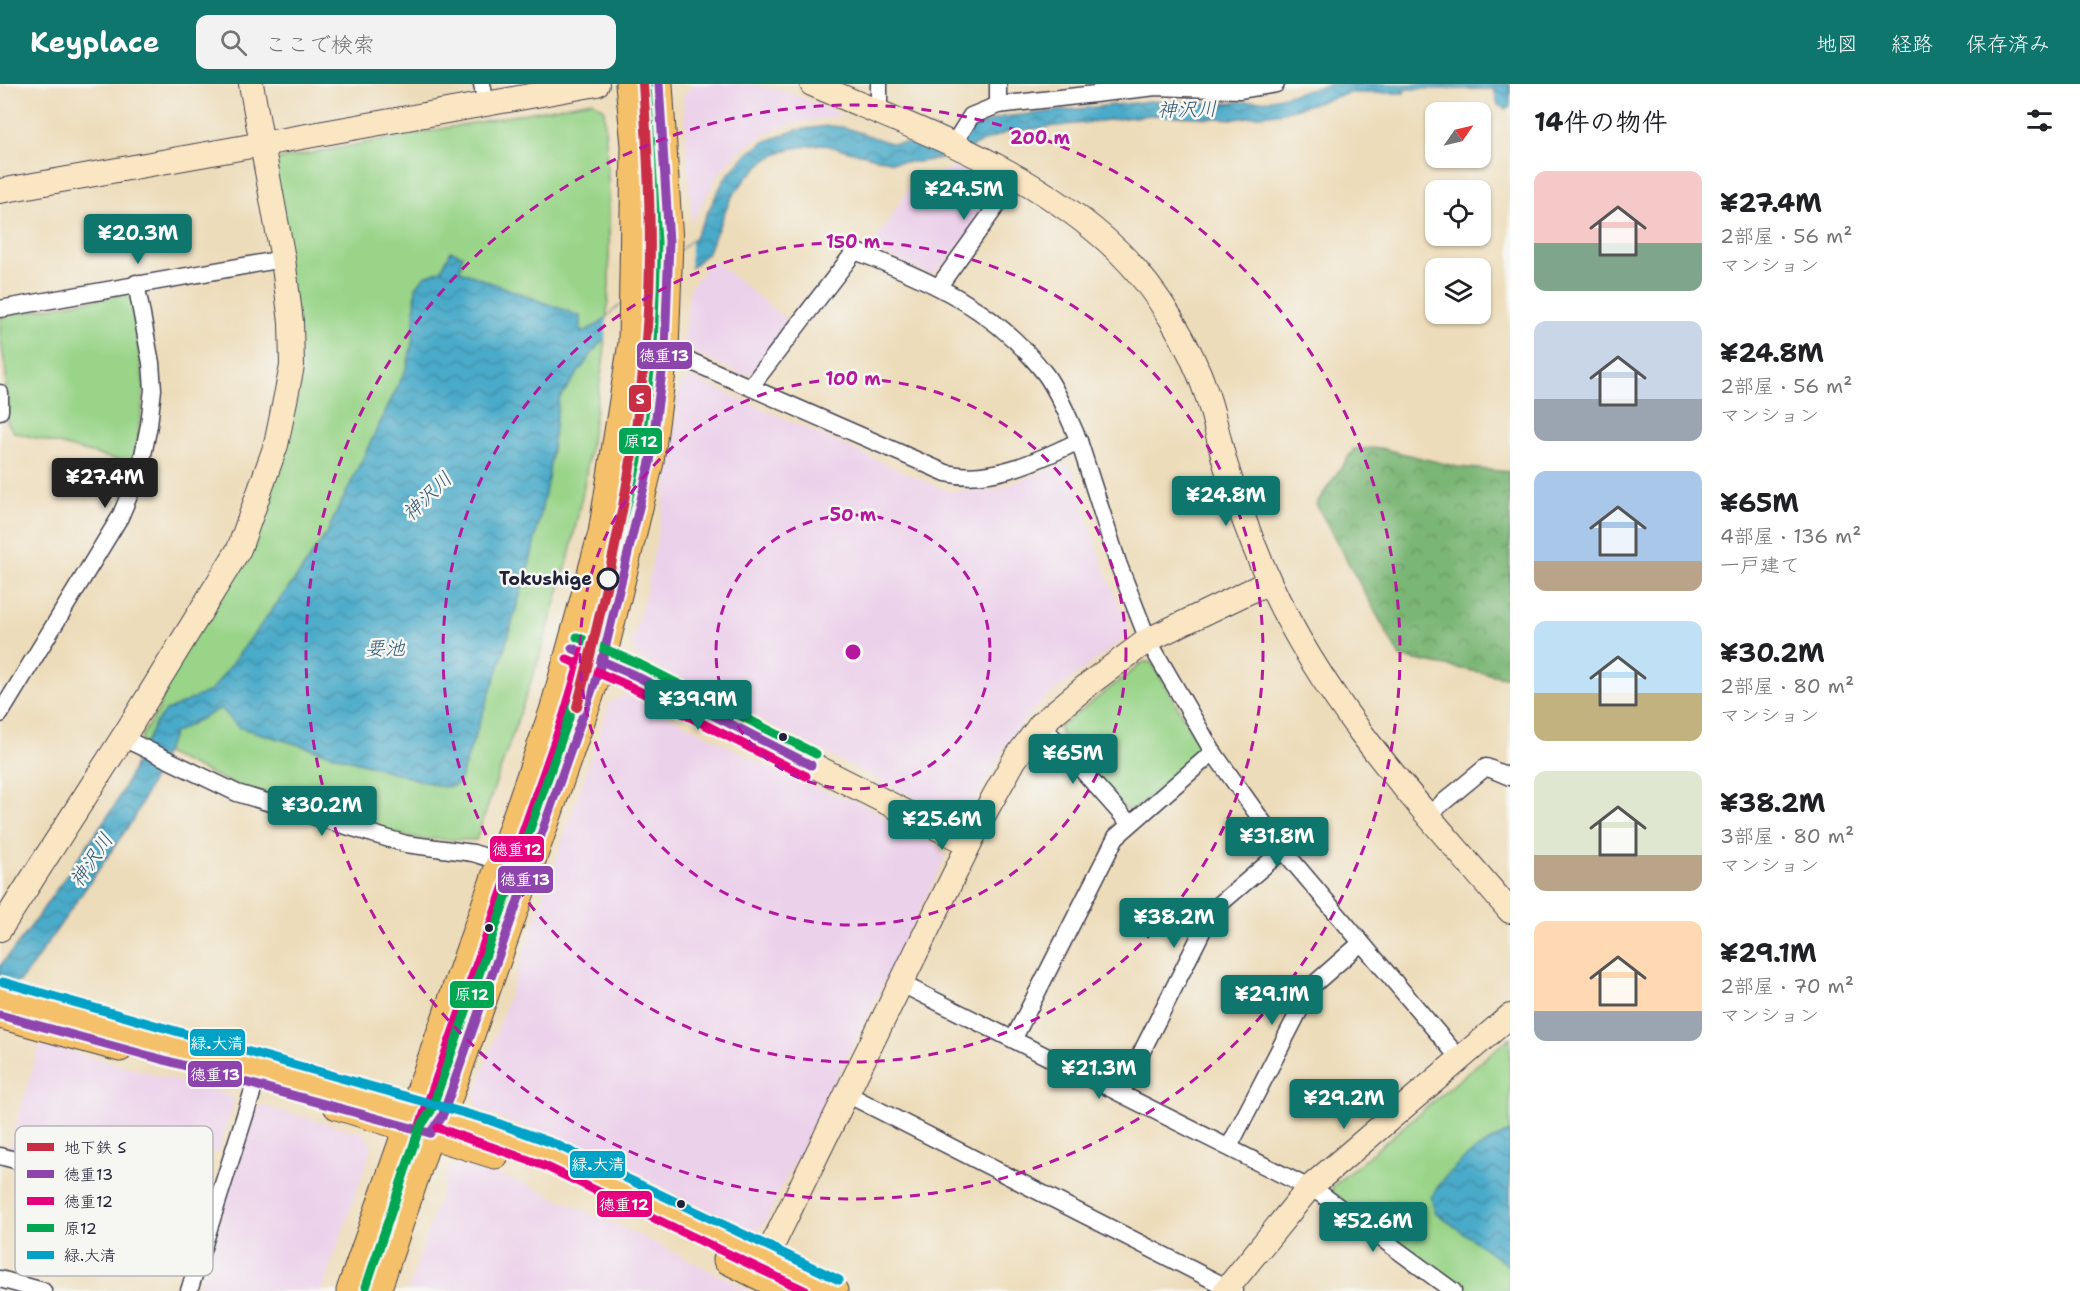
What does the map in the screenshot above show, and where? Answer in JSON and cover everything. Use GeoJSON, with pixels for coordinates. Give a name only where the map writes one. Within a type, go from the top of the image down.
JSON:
{"type":"FeatureCollection","features":[{"type":"Feature","properties":{"kind":"main road"},"geometry":{"type":"LineString","coordinates":[[377,1291],[423,1121],[499,861],[554,711],[610,495],[632,327],[635,145],[629,84]]}},
{"type":"Feature","properties":{"kind":"main road"},"geometry":{"type":"LineString","coordinates":[[350,1291],[395,1167],[423,1121],[602,661],[650,462],[665,350],[668,262],[659,84]]}},
{"type":"Feature","properties":{"kind":"main road"},"geometry":{"type":"LineString","coordinates":[[4,1003],[550,1155],[834,1291]]}},
{"type":"Feature","properties":{"kind":"main road"},"geometry":{"type":"LineString","coordinates":[[4,1003],[255,1084],[423,1121],[578,1186],[789,1291]]}},
{"type":"Feature","properties":{"kind":"street"},"geometry":{"type":"LineString","coordinates":[[4,914],[132,742],[239,549],[261,492],[281,423],[292,366],[291,322],[283,259],[251,84]]}},
{"type":"Feature","properties":{"kind":"street"},"geometry":{"type":"LineString","coordinates":[[0,191],[262,145],[484,94],[597,84]]}},
{"type":"Feature","properties":{"kind":"street"},"geometry":{"type":"LineString","coordinates":[[812,84],[1018,176],[1086,222],[1120,253],[1157,298],[1182,340],[1207,394],[1226,467],[1269,582],[1294,631],[1347,716],[1510,911]]}},
{"type":"Feature","properties":{"kind":"street"},"geometry":{"type":"LineString","coordinates":[[879,84],[879,113]]}},
{"type":"Feature","properties":{"kind":"street"},"geometry":{"type":"LineString","coordinates":[[998,84],[998,105]]}},
{"type":"Feature","properties":{"kind":"street"},"geometry":{"type":"LineString","coordinates":[[953,145],[971,116],[998,105],[1107,88],[1220,86],[1239,90],[1276,84]]}},
{"type":"Feature","properties":{"kind":"street"},"geometry":{"type":"LineString","coordinates":[[939,286],[1018,176]]}},
{"type":"Feature","properties":{"kind":"street"},"geometry":{"type":"LineString","coordinates":[[751,386],[855,251],[939,286],[982,311],[1016,341],[1047,376],[1079,441],[1114,554],[1148,640],[1213,752],[1284,850],[1459,1058]]}},
{"type":"Feature","properties":{"kind":"street"},"geometry":{"type":"LineString","coordinates":[[0,309],[136,283],[283,259]]}},
{"type":"Feature","properties":{"kind":"street"},"geometry":{"type":"LineString","coordinates":[[0,714],[120,517],[140,470],[153,389],[150,353],[136,283]]}},
{"type":"Feature","properties":{"kind":"street"},"geometry":{"type":"LineString","coordinates":[[665,350],[946,473],[961,477],[986,477],[1079,441]]}},
{"type":"Feature","properties":{"kind":"street"},"geometry":{"type":"LineString","coordinates":[[0,393],[0,411]]}},
{"type":"Feature","properties":{"kind":"street"},"geometry":{"type":"LineString","coordinates":[[766,1258],[969,844],[1015,759],[1041,724],[1148,640],[1269,582]]}},
{"type":"Feature","properties":{"kind":"street"},"geometry":{"type":"LineString","coordinates":[[572,648],[969,844]]}},
{"type":"Feature","properties":{"kind":"street"},"geometry":{"type":"LineString","coordinates":[[1041,724],[1130,824]]}},
{"type":"Feature","properties":{"kind":"street"},"geometry":{"type":"LineString","coordinates":[[132,742],[165,756],[237,793],[406,844],[473,853],[499,861]]}},
{"type":"Feature","properties":{"kind":"street"},"geometry":{"type":"LineString","coordinates":[[1014,1038],[1116,837],[1213,752]]}},
{"type":"Feature","properties":{"kind":"street"},"geometry":{"type":"LineString","coordinates":[[1428,815],[1486,767],[1510,777]]}},
{"type":"Feature","properties":{"kind":"street"},"geometry":{"type":"LineString","coordinates":[[1121,1093],[1213,910],[1284,850]]}},
{"type":"Feature","properties":{"kind":"street"},"geometry":{"type":"LineString","coordinates":[[1229,1146],[1312,986],[1361,943]]}},
{"type":"Feature","properties":{"kind":"street"},"geometry":{"type":"LineString","coordinates":[[902,984],[1014,1038],[1309,1188],[1329,1200],[1453,1291]]}},
{"type":"Feature","properties":{"kind":"street"},"geometry":{"type":"LineString","coordinates":[[847,1094],[1229,1290],[1309,1188],[1510,1016]]}},
{"type":"Feature","properties":{"kind":"street"},"geometry":{"type":"LineString","coordinates":[[213,1213],[255,1084]]}},
{"type":"Feature","properties":{"kind":"street"},"geometry":{"type":"LineString","coordinates":[[0,1156],[15,1160]]}},
{"type":"Feature","properties":{"kind":"street"},"geometry":{"type":"LineString","coordinates":[[189,1291],[194,1276]]}},
{"type":"Feature","properties":{"kind":"street"},"geometry":{"type":"LineString","coordinates":[[0,1280],[43,1291]]}},
{"type":"Feature","properties":{"kind":"shaded area"},"geometry":{"type":"Polygon","coordinates":[[[693,84],[746,84],[782,90],[844,115],[790,124],[769,132],[742,149],[719,173],[692,223],[683,96],[693,84]]]}},
{"type":"Feature","properties":{"kind":"shaded area"},"geometry":{"type":"Polygon","coordinates":[[[959,166],[995,182],[999,193],[943,266],[930,275],[871,248],[911,184],[959,166]]]}},
{"type":"Feature","properties":{"kind":"shaded area"},"geometry":{"type":"Polygon","coordinates":[[[713,260],[791,323],[752,373],[743,375],[682,348],[690,288],[713,260]]]}},
{"type":"Feature","properties":{"kind":"shaded area"},"geometry":{"type":"Polygon","coordinates":[[[691,377],[947,491],[992,491],[1065,464],[1073,470],[1098,552],[1128,627],[1125,638],[1043,700],[1022,723],[1005,747],[967,815],[955,819],[637,657],[631,644],[647,588],[667,487],[679,391],[681,384],[691,377]]]}},
{"type":"Feature","properties":{"kind":"shaded area"},"geometry":{"type":"Polygon","coordinates":[[[627,694],[800,783],[858,802],[939,846],[945,859],[764,1224],[755,1231],[743,1229],[615,1164],[481,1111],[474,1098],[610,702],[627,694]]]}},
{"type":"Feature","properties":{"kind":"shaded area"},"geometry":{"type":"Polygon","coordinates":[[[40,1043],[228,1095],[234,1102],[218,1153],[213,1152],[213,1126],[16,1126],[40,1043]]]}},
{"type":"Feature","properties":{"kind":"shaded area"},"geometry":{"type":"Polygon","coordinates":[[[260,1105],[365,1134],[372,1147],[322,1291],[197,1291],[202,1276],[213,1276],[213,1242],[256,1109],[260,1105]]]}},
{"type":"Feature","properties":{"kind":"shaded area"},"geometry":{"type":"Polygon","coordinates":[[[15,1129],[15,1155],[8,1153],[15,1129]]]}},
{"type":"Feature","properties":{"kind":"shaded area"},"geometry":{"type":"Polygon","coordinates":[[[463,1162],[525,1184],[641,1236],[751,1291],[408,1291],[449,1168],[463,1162]]]}},
{"type":"Feature","properties":{"kind":"green space"},"geometry":{"type":"Polygon","coordinates":[[[592,101],[604,109],[609,197],[609,285],[604,356],[583,492],[568,561],[539,658],[476,840],[422,839],[402,835],[238,786],[141,742],[142,735],[158,711],[164,688],[287,433],[274,164],[280,159],[592,101]]]}},
{"type":"Feature","properties":{"kind":"green space"},"geometry":{"type":"Polygon","coordinates":[[[125,294],[132,301],[144,388],[136,458],[128,463],[14,432],[7,422],[6,373],[0,335],[0,321],[3,316],[125,294]]]}},
{"type":"Feature","properties":{"kind":"green space"},"geometry":{"type":"Polygon","coordinates":[[[1380,448],[1458,467],[1510,472],[1510,678],[1400,657],[1316,504],[1354,449],[1380,448]]]}},
{"type":"Feature","properties":{"kind":"green space"},"geometry":{"type":"Polygon","coordinates":[[[1144,662],[1150,662],[1154,666],[1201,748],[1195,759],[1134,809],[1125,809],[1068,744],[1058,728],[1144,662]]]}},
{"type":"Feature","properties":{"kind":"green space"},"geometry":{"type":"Polygon","coordinates":[[[1510,1037],[1510,1291],[1464,1291],[1333,1194],[1332,1187],[1510,1037]]]}},
{"type":"Feature","properties":{"kind":"water","name":"要池"},"geometry":{"type":"Polygon","coordinates":[[[1331,84],[1510,84],[1510,107],[1507,109],[1498,105],[1494,89],[1405,89],[1404,93],[1350,93],[1283,112],[1235,119],[1151,115],[1007,132],[947,157],[919,162],[893,162],[821,144],[789,149],[767,159],[747,177],[731,198],[707,254],[599,344],[559,399],[548,479],[532,554],[501,661],[459,782],[454,786],[443,787],[238,727],[221,708],[174,733],[135,817],[29,970],[0,1004],[0,966],[25,935],[115,805],[156,722],[166,711],[212,690],[299,574],[326,534],[407,367],[413,338],[416,287],[425,276],[441,270],[451,251],[462,255],[460,271],[580,316],[581,333],[599,324],[695,237],[725,178],[746,155],[764,142],[796,130],[828,126],[843,127],[890,143],[932,144],[1002,117],[1151,101],[1213,104],[1269,100],[1331,84]]]}},
{"type":"Feature","properties":{"kind":"water"},"geometry":{"type":"Polygon","coordinates":[[[1510,1132],[1510,1267],[1435,1212],[1431,1198],[1446,1177],[1465,1158],[1487,1143],[1510,1132]]]}},
{"type":"Feature","properties":{"kind":"pier"},"geometry":{"type":"Polygon","coordinates":[[[691,241],[690,272],[605,343],[607,317],[691,241]]]}},
{"type":"Feature","properties":{"kind":"metro line","name":"S"},"geometry":{"type":"LineString","coordinates":[[577,707],[614,553],[624,501],[646,345],[650,240],[643,84]]}},
{"type":"Feature","properties":{"kind":"transit line","name":"徳重13"},"geometry":{"type":"LineString","coordinates":[[430,1133],[442,1117],[602,661],[650,462],[665,350],[669,242],[659,84]]}},
{"type":"Feature","properties":{"kind":"transit line","name":"原12"},"geometry":{"type":"LineString","coordinates":[[366,1287],[419,1129],[431,1111],[590,658],[638,460],[653,349],[657,242],[647,85]]}},
{"type":"Feature","properties":{"kind":"transit line","name":"原12"},"geometry":{"type":"LineString","coordinates":[[577,637],[639,664],[816,754]]}},
{"type":"Feature","properties":{"kind":"transit line","name":"徳重13"},"geometry":{"type":"LineString","coordinates":[[572,648],[634,675],[811,765]]}},
{"type":"Feature","properties":{"kind":"transit line","name":"徳重12"},"geometry":{"type":"LineString","coordinates":[[418,1131],[564,715],[583,651]]}},
{"type":"Feature","properties":{"kind":"transit line","name":"徳重12"},"geometry":{"type":"LineString","coordinates":[[567,659],[629,686],[806,776]]}},
{"type":"Feature","properties":{"kind":"transit line","name":"緑.大清"},"geometry":{"type":"LineString","coordinates":[[3,982],[489,1120],[555,1144],[839,1280]]}},
{"type":"Feature","properties":{"kind":"transit line","name":"徳重13"},"geometry":{"type":"LineString","coordinates":[[0,1015],[430,1133]]}},
{"type":"Feature","properties":{"kind":"transit line","name":"徳重12"},"geometry":{"type":"LineString","coordinates":[[438,1128],[545,1166],[806,1291]]}},
{"type":"Feature","properties":{"kind":"place","name":"Tokushige"},"geometry":{"type":"Point","coordinates":[608,579]}},
{"type":"Feature","properties":{"kind":"water label","name":"神沢川"},"geometry":{"type":"Point","coordinates":[1187,109]}},
{"type":"Feature","properties":{"kind":"water label","name":"神沢川"},"geometry":{"type":"Point","coordinates":[427,496]}},
{"type":"Feature","properties":{"kind":"water label","name":"神沢川"},"geometry":{"type":"Point","coordinates":[91,860]}}]}
